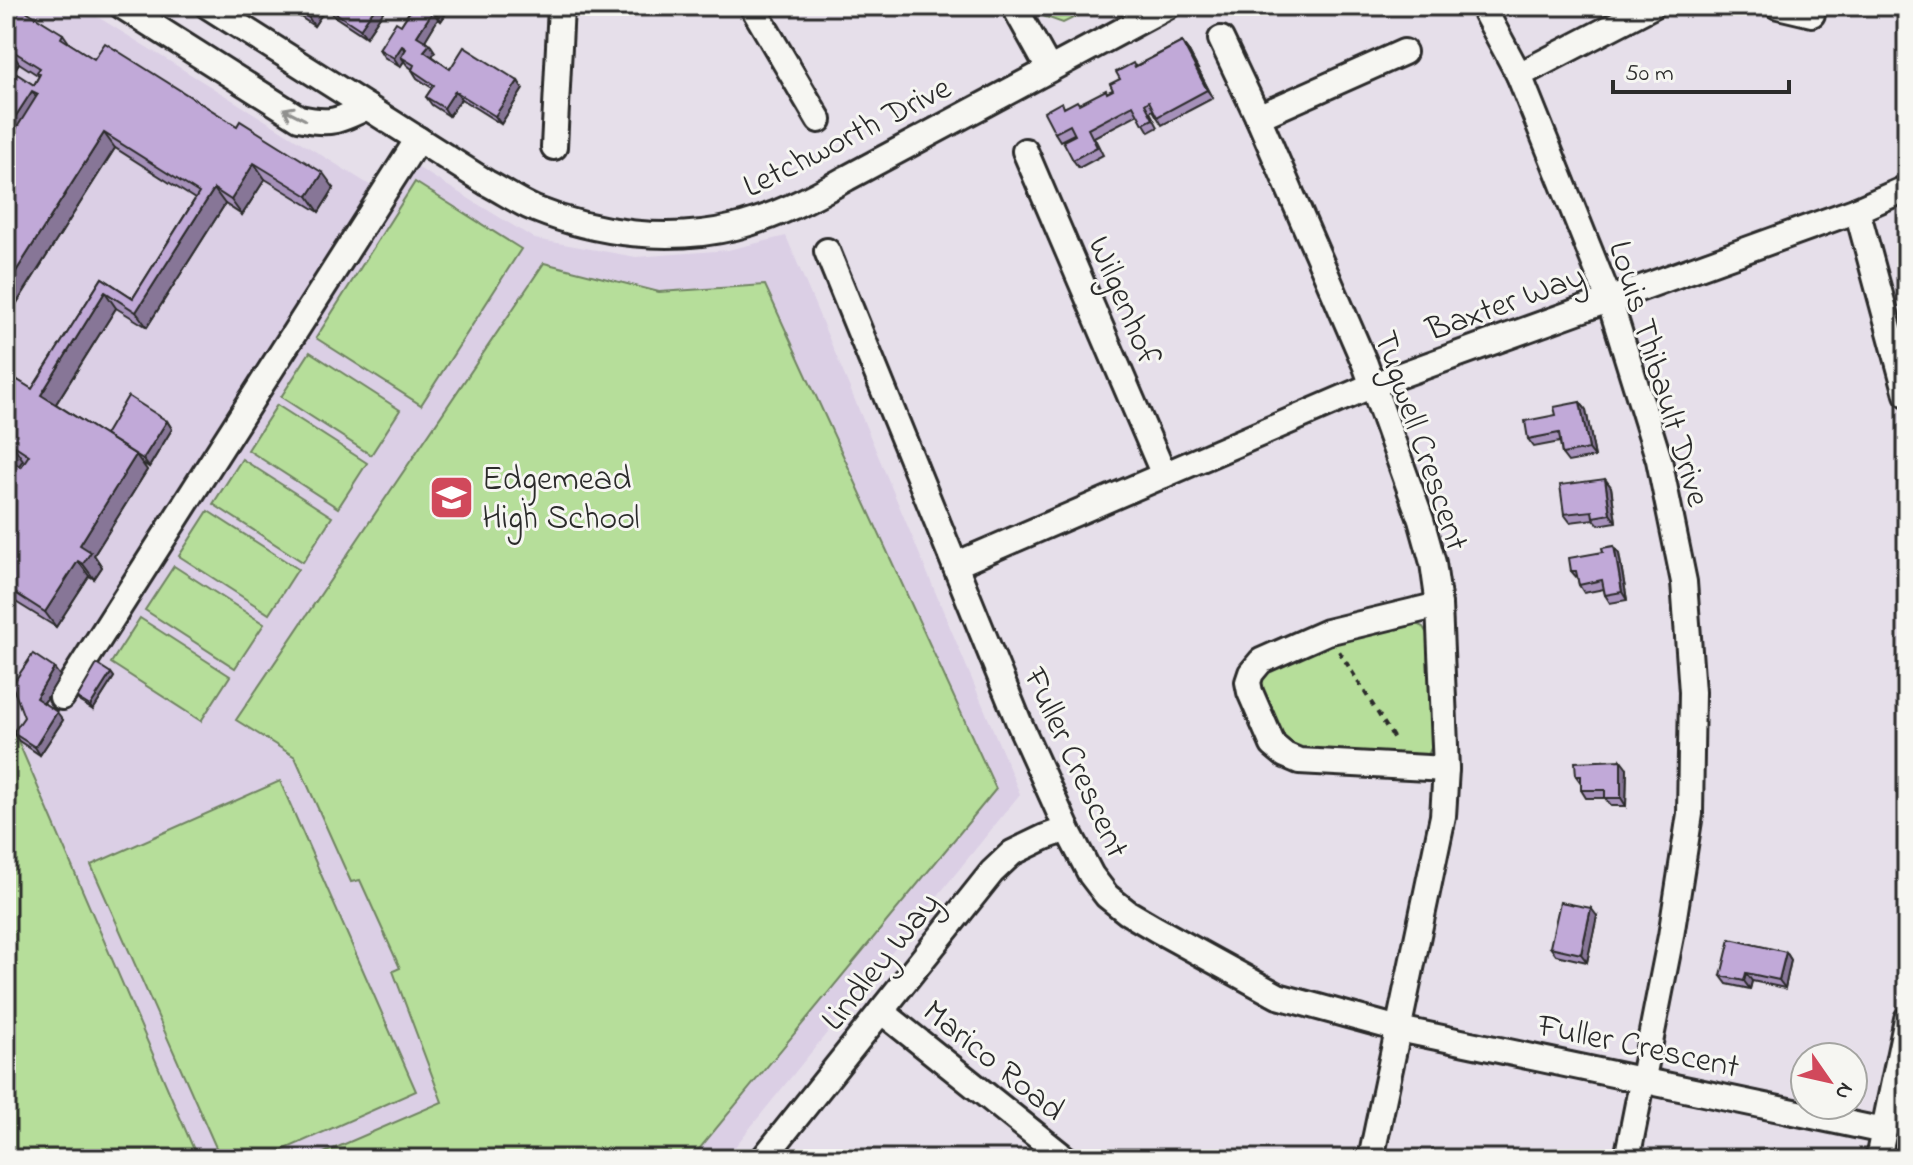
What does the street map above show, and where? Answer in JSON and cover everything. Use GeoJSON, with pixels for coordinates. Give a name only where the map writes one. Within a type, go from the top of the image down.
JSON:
{"type":"FeatureCollection","features":[{"type":"Feature","properties":{"kind":"street"},"geometry":{"type":"LineString","coordinates":[[122,6],[299,118],[315,122],[339,121],[367,107]]}},
{"type":"Feature","properties":{"kind":"street","name":"Letchworth Drive"},"geometry":{"type":"LineString","coordinates":[[208,6],[518,201],[563,219],[640,234],[702,232],[750,223],[811,199],[1168,6]]}},
{"type":"Feature","properties":{"kind":"street"},"geometry":{"type":"LineString","coordinates":[[554,147],[561,6]]}},
{"type":"Feature","properties":{"kind":"street"},"geometry":{"type":"LineString","coordinates":[[752,6],[819,120]]}},
{"type":"Feature","properties":{"kind":"street"},"geometry":{"type":"LineString","coordinates":[[1014,6],[1049,69]]}},
{"type":"Feature","properties":{"kind":"street","name":"Louis Thibault Drive"},"geometry":{"type":"LineString","coordinates":[[1482,6],[1519,75],[1609,299],[1659,460],[1684,582],[1692,692],[1690,814],[1671,936],[1627,1159]]}},
{"type":"Feature","properties":{"kind":"street"},"geometry":{"type":"LineString","coordinates":[[1519,75],[1652,6]]}},
{"type":"Feature","properties":{"kind":"street"},"geometry":{"type":"LineString","coordinates":[[1778,6],[1812,14]]}},
{"type":"Feature","properties":{"kind":"street","name":"Tugwell Crescent"},"geometry":{"type":"LineString","coordinates":[[1221,39],[1258,117],[1373,385],[1421,520],[1433,563],[1439,605],[1446,769],[1443,816],[1371,1159]]}},
{"type":"Feature","properties":{"kind":"street"},"geometry":{"type":"LineString","coordinates":[[1258,117],[1404,52]]}},
{"type":"Feature","properties":{"kind":"street"},"geometry":{"type":"LineString","coordinates":[[62,697],[418,139]]}},
{"type":"Feature","properties":{"kind":"street","name":"Wilgenhof"},"geometry":{"type":"LineString","coordinates":[[1025,151],[1164,475]]}},
{"type":"Feature","properties":{"kind":"street","name":"Baxter Way"},"geometry":{"type":"LineString","coordinates":[[955,565],[1373,385],[1857,210],[1907,188]]}},
{"type":"Feature","properties":{"kind":"street"},"geometry":{"type":"LineString","coordinates":[[1857,210],[1907,394]]}},
{"type":"Feature","properties":{"kind":"street","name":"Fuller Crescent"},"geometry":{"type":"LineString","coordinates":[[827,251],[1020,725],[1067,829],[1091,875],[1107,896],[1147,923],[1278,996],[1399,1029],[1884,1131]]}},
{"type":"Feature","properties":{"kind":"street"},"geometry":{"type":"LineString","coordinates":[[1439,605],[1327,632],[1261,661],[1248,682],[1273,745],[1285,755],[1299,761],[1446,769]]}},
{"type":"Feature","properties":{"kind":"street","name":"Lindley Way"},"geometry":{"type":"LineString","coordinates":[[763,1159],[992,872],[1012,853],[1067,829]]}},
{"type":"Feature","properties":{"kind":"street","name":"Marico Road"},"geometry":{"type":"LineString","coordinates":[[881,1011],[1066,1159]]}},
{"type":"Feature","properties":{"kind":"street"},"geometry":{"type":"LineString","coordinates":[[1878,1159],[1907,1019]]}},
{"type":"Feature","properties":{"kind":"path"},"geometry":{"type":"LineString","coordinates":[[1327,632],[1412,768]]}},
{"type":"Feature","properties":{"kind":"shaded area","name":"Edgemead High School"},"geometry":{"type":"Polygon","coordinates":[[[6,6],[80,6],[373,187],[394,153],[535,239],[636,257],[728,250],[786,236],[1020,794],[725,1159],[193,1159],[6,737],[6,6]]]}},
{"type":"Feature","properties":{"kind":"green space"},"geometry":{"type":"Polygon","coordinates":[[[1034,6],[1098,6],[1063,23],[1040,15],[1034,6]]]}},
{"type":"Feature","properties":{"kind":"green space"},"geometry":{"type":"Polygon","coordinates":[[[415,182],[521,249],[421,405],[316,338],[415,182]]]}},
{"type":"Feature","properties":{"kind":"green space"},"geometry":{"type":"Polygon","coordinates":[[[544,263],[659,292],[765,285],[996,789],[691,1159],[310,1159],[442,1102],[393,971],[400,968],[360,880],[351,882],[295,757],[236,720],[544,263]]]}},
{"type":"Feature","properties":{"kind":"green space"},"geometry":{"type":"Polygon","coordinates":[[[310,352],[400,410],[371,455],[281,397],[310,352]]]}},
{"type":"Feature","properties":{"kind":"green space"},"geometry":{"type":"Polygon","coordinates":[[[277,405],[367,463],[338,508],[248,450],[277,405]]]}},
{"type":"Feature","properties":{"kind":"green space"},"geometry":{"type":"Polygon","coordinates":[[[242,459],[332,517],[303,562],[213,504],[242,459]]]}},
{"type":"Feature","properties":{"kind":"green space"},"geometry":{"type":"Polygon","coordinates":[[[208,511],[298,569],[269,614],[179,556],[208,511]]]}},
{"type":"Feature","properties":{"kind":"green space"},"geometry":{"type":"Polygon","coordinates":[[[174,566],[264,624],[235,668],[145,610],[174,566]]]}},
{"type":"Feature","properties":{"kind":"green space"},"geometry":{"type":"Polygon","coordinates":[[[140,618],[230,676],[201,721],[111,663],[140,618]]]}},
{"type":"Feature","properties":{"kind":"green space"},"geometry":{"type":"Polygon","coordinates":[[[1412,622],[1423,627],[1429,637],[1434,741],[1429,753],[1423,757],[1303,753],[1284,742],[1262,693],[1265,673],[1271,667],[1328,641],[1412,622]]]}},
{"type":"Feature","properties":{"kind":"green space"},"geometry":{"type":"Polygon","coordinates":[[[6,713],[198,1159],[6,1159],[6,713]]]}},
{"type":"Feature","properties":{"kind":"green space"},"geometry":{"type":"Polygon","coordinates":[[[280,781],[416,1091],[263,1159],[221,1159],[91,865],[280,781]]]}},
{"type":"Feature","properties":{"kind":"building"},"geometry":{"type":"Polygon","coordinates":[[[6,6],[18,6],[63,34],[61,38],[94,59],[105,43],[237,126],[240,121],[323,173],[308,196],[254,163],[231,200],[214,189],[136,312],[105,292],[41,395],[136,455],[80,545],[91,552],[83,564],[78,561],[45,612],[6,587],[6,457],[21,467],[29,455],[12,444],[6,453],[6,373],[32,389],[102,278],[133,298],[199,193],[104,133],[6,287],[6,145],[38,94],[32,91],[6,131],[6,72],[15,78],[17,74],[34,85],[40,68],[8,48],[6,51],[6,6]]]}},
{"type":"Feature","properties":{"kind":"building"},"geometry":{"type":"Polygon","coordinates":[[[290,6],[316,6],[309,18],[290,6]]]}},
{"type":"Feature","properties":{"kind":"building"},"geometry":{"type":"Polygon","coordinates":[[[376,6],[360,29],[328,8],[376,6]]]}},
{"type":"Feature","properties":{"kind":"building"},"geometry":{"type":"Polygon","coordinates":[[[409,6],[440,6],[435,13],[433,11],[417,36],[430,44],[424,51],[450,69],[464,47],[518,81],[495,116],[455,91],[444,108],[426,97],[434,85],[412,70],[414,65],[401,57],[406,49],[402,46],[394,58],[379,49],[396,22],[401,25],[412,8],[409,6]]]}},
{"type":"Feature","properties":{"kind":"building"},"geometry":{"type":"Polygon","coordinates":[[[1182,42],[1207,90],[1157,117],[1149,101],[1145,104],[1153,119],[1143,124],[1133,105],[1088,129],[1097,147],[1073,160],[1063,141],[1075,135],[1070,125],[1055,133],[1044,112],[1062,102],[1064,108],[1106,90],[1107,93],[1113,90],[1110,84],[1120,79],[1116,72],[1133,63],[1135,67],[1182,42]]]}},
{"type":"Feature","properties":{"kind":"building"},"geometry":{"type":"Polygon","coordinates":[[[128,396],[167,421],[143,459],[105,435],[128,396]]]}},
{"type":"Feature","properties":{"kind":"building"},"geometry":{"type":"Polygon","coordinates":[[[1580,402],[1589,449],[1562,454],[1559,433],[1528,439],[1525,421],[1556,415],[1554,407],[1580,402]]]}},
{"type":"Feature","properties":{"kind":"building"},"geometry":{"type":"Polygon","coordinates":[[[1605,479],[1610,514],[1593,517],[1592,511],[1564,514],[1560,485],[1605,479]]]}},
{"type":"Feature","properties":{"kind":"building"},"geometry":{"type":"Polygon","coordinates":[[[1614,546],[1622,592],[1605,595],[1602,580],[1579,585],[1576,571],[1571,571],[1569,558],[1603,552],[1602,548],[1614,546]]]}},
{"type":"Feature","properties":{"kind":"building"},"geometry":{"type":"Polygon","coordinates":[[[33,654],[54,668],[36,698],[57,712],[35,747],[13,733],[24,717],[12,685],[33,654]]]}},
{"type":"Feature","properties":{"kind":"building"},"geometry":{"type":"Polygon","coordinates":[[[97,664],[111,673],[90,706],[77,698],[97,664]]]}},
{"type":"Feature","properties":{"kind":"building"},"geometry":{"type":"Polygon","coordinates":[[[1621,760],[1621,798],[1605,798],[1605,790],[1581,790],[1581,776],[1576,776],[1575,762],[1621,760]]]}},
{"type":"Feature","properties":{"kind":"building"},"geometry":{"type":"Polygon","coordinates":[[[1560,902],[1591,908],[1581,954],[1550,947],[1560,902]]]}},
{"type":"Feature","properties":{"kind":"building"},"geometry":{"type":"Polygon","coordinates":[[[1730,939],[1786,952],[1779,980],[1746,973],[1744,981],[1721,976],[1730,939]]]}},
{"type":"Feature","properties":{"kind":"place","name":"Edgemead High School"},"geometry":{"type":"Point","coordinates":[451,497]}}]}
